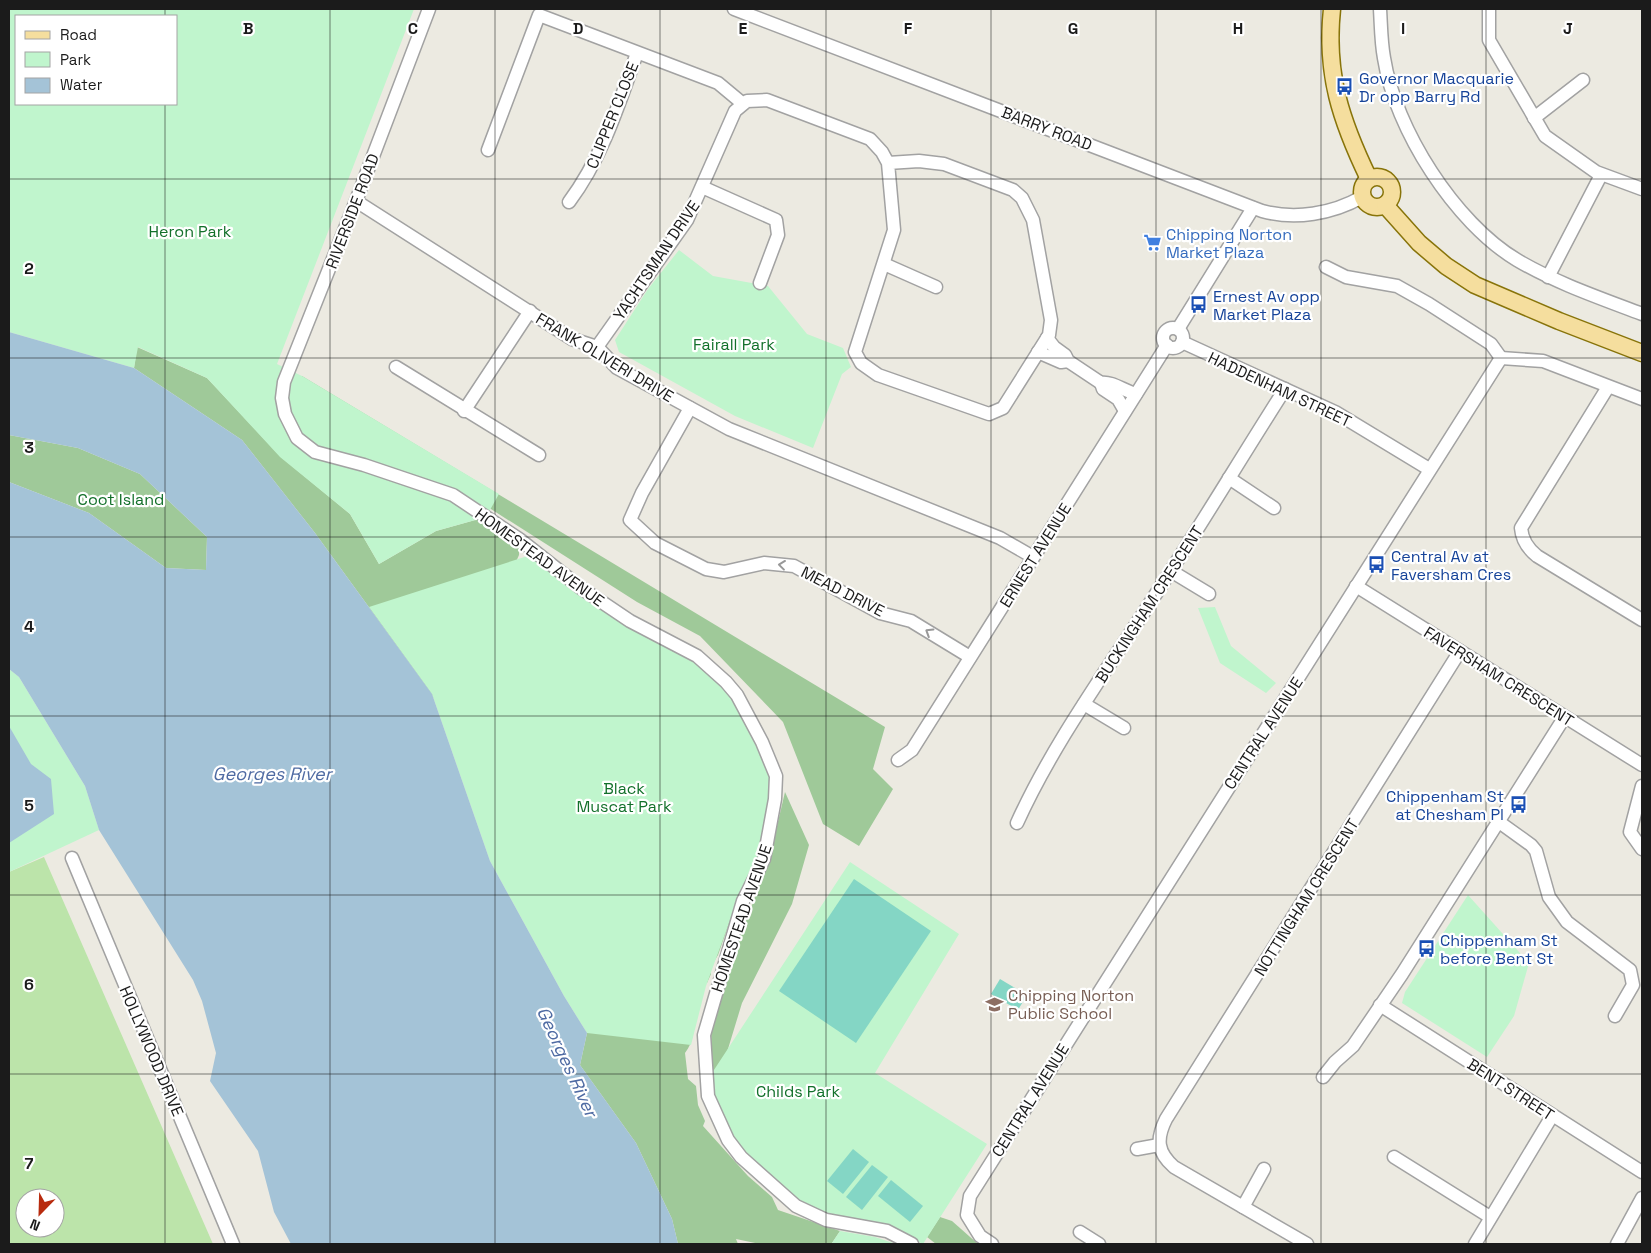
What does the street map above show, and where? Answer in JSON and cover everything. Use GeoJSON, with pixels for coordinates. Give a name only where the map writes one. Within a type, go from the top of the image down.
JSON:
{"type":"FeatureCollection","features":[{"type":"Feature","properties":{"kind":"main road"},"geometry":{"type":"LineString","coordinates":[[1332,9],[1330,57],[1337,101],[1348,135],[1369,179]]}},
{"type":"Feature","properties":{"kind":"main road"},"geometry":{"type":"LineString","coordinates":[[1379,177],[1388,182],[1392,192],[1389,202],[1385,205],[1372,207],[1362,197],[1362,187],[1369,179],[1379,177]]}},
{"type":"Feature","properties":{"kind":"main road"},"geometry":{"type":"LineString","coordinates":[[1385,205],[1419,243],[1446,266],[1475,285],[1559,321],[1642,353]]}},
{"type":"Feature","properties":{"kind":"street","name":"RIVERSIDE ROAD"},"geometry":{"type":"LineString","coordinates":[[285,414],[282,398],[284,382],[356,201],[429,9]]}},
{"type":"Feature","properties":{"kind":"street","name":"BARRY ROAD"},"geometry":{"type":"LineString","coordinates":[[734,9],[1254,208],[1278,215],[1307,214],[1332,210],[1362,197]]}},
{"type":"Feature","properties":{"kind":"street"},"geometry":{"type":"LineString","coordinates":[[1380,9],[1384,59],[1390,81],[1408,128],[1433,174],[1447,195],[1485,234],[1515,259],[1548,277],[1642,314]]}},
{"type":"Feature","properties":{"kind":"street"},"geometry":{"type":"LineString","coordinates":[[1489,9],[1488,40],[1545,136],[1601,175],[1642,189]]}},
{"type":"Feature","properties":{"kind":"street"},"geometry":{"type":"LineString","coordinates":[[488,150],[539,15],[718,83],[742,103],[754,99],[767,100],[870,139],[882,152],[888,163],[894,230],[855,352],[861,363],[878,375],[990,414],[1003,408],[1047,338],[1051,320],[1033,220],[1022,198],[1013,190],[944,164],[919,160],[888,163]]}},
{"type":"Feature","properties":{"kind":"street","name":"CLIPPER CLOSE"},"geometry":{"type":"LineString","coordinates":[[569,202],[582,186],[610,128],[637,53]]}},
{"type":"Feature","properties":{"kind":"street"},"geometry":{"type":"LineString","coordinates":[[1534,118],[1583,80]]}},
{"type":"Feature","properties":{"kind":"street","name":"YACHTSMAN DRIVE"},"geometry":{"type":"LineString","coordinates":[[597,347],[686,220],[702,187],[729,120],[742,103]]}},
{"type":"Feature","properties":{"kind":"street"},"geometry":{"type":"LineString","coordinates":[[1548,277],[1601,175]]}},
{"type":"Feature","properties":{"kind":"street"},"geometry":{"type":"LineString","coordinates":[[702,187],[776,220],[778,235],[760,283]]}},
{"type":"Feature","properties":{"kind":"street","name":"FRANK OLIVERI DRIVE"},"geometry":{"type":"LineString","coordinates":[[356,201],[572,339],[597,347],[617,368],[729,429],[1000,538],[1034,557]]}},
{"type":"Feature","properties":{"kind":"street"},"geometry":{"type":"LineString","coordinates":[[1178,329],[1254,208]]}},
{"type":"Feature","properties":{"kind":"street"},"geometry":{"type":"LineString","coordinates":[[884,264],[936,287]]}},
{"type":"Feature","properties":{"kind":"street"},"geometry":{"type":"LineString","coordinates":[[1326,267],[1346,277],[1397,286],[1491,344],[1501,358],[1543,361],[1642,399]]}},
{"type":"Feature","properties":{"kind":"street"},"geometry":{"type":"LineString","coordinates":[[464,411],[530,311]]}},
{"type":"Feature","properties":{"kind":"street"},"geometry":{"type":"LineString","coordinates":[[1172,328],[1178,329],[1182,334],[1182,342],[1175,348],[1166,345],[1163,336],[1166,331],[1172,328]]}},
{"type":"Feature","properties":{"kind":"street"},"geometry":{"type":"LineString","coordinates":[[1047,338],[1054,347],[1065,355],[1068,362]]}},
{"type":"Feature","properties":{"kind":"street","name":"HADDENHAM STREET"},"geometry":{"type":"LineString","coordinates":[[1182,342],[1349,420],[1429,469]]}},
{"type":"Feature","properties":{"kind":"street","name":"ERNEST AVENUE"},"geometry":{"type":"LineString","coordinates":[[898,760],[912,750],[1166,345]]}},
{"type":"Feature","properties":{"kind":"street"},"geometry":{"type":"LineString","coordinates":[[1038,352],[1061,362],[1068,362],[1101,383],[1108,382],[1123,391],[1136,394]]}},
{"type":"Feature","properties":{"kind":"street","name":"CENTRAL AVENUE"},"geometry":{"type":"LineString","coordinates":[[992,1244],[980,1236],[967,1215],[970,1196],[1501,358]]}},
{"type":"Feature","properties":{"kind":"street"},"geometry":{"type":"LineString","coordinates":[[396,367],[464,411],[539,455]]}},
{"type":"Feature","properties":{"kind":"street"},"geometry":{"type":"LineString","coordinates":[[1101,383],[1102,389],[1118,399],[1125,411]]}},
{"type":"Feature","properties":{"kind":"street"},"geometry":{"type":"LineString","coordinates":[[1608,387],[1520,528],[1528,549],[1537,556],[1642,620]]}},
{"type":"Feature","properties":{"kind":"street","name":"BUCKINGHAM CRESCENT"},"geometry":{"type":"LineString","coordinates":[[1017,823],[1031,792],[1084,704],[1171,571],[1285,389]]}},
{"type":"Feature","properties":{"kind":"street","name":"MEAD DRIVE"},"geometry":{"type":"LineString","coordinates":[[690,408],[642,493],[630,520],[655,543],[706,569],[724,572],[764,563],[794,566],[880,613],[912,621],[970,657]]}},
{"type":"Feature","properties":{"kind":"street","name":"HOMESTEAD AVENUE"},"geometry":{"type":"LineString","coordinates":[[285,414],[297,438],[315,452],[364,465],[453,496],[519,539],[581,588],[630,621],[697,656],[726,682],[737,695],[762,742],[776,776],[775,799],[764,859],[743,901],[704,1035],[708,1096],[732,1146],[768,1183],[796,1206],[826,1220],[887,1231],[912,1244]]}},
{"type":"Feature","properties":{"kind":"street"},"geometry":{"type":"LineString","coordinates":[[1229,478],[1274,508]]}},
{"type":"Feature","properties":{"kind":"street"},"geometry":{"type":"LineString","coordinates":[[1171,571],[1209,594]]}},
{"type":"Feature","properties":{"kind":"street","name":"FAVERSHAM CRESCENT"},"geometry":{"type":"LineString","coordinates":[[1356,586],[1564,718],[1642,765]]}},
{"type":"Feature","properties":{"kind":"street","name":"NOTTINGHAM CRESCENT"},"geometry":{"type":"LineString","coordinates":[[1159,1145],[1158,1138],[1166,1119],[1460,651]]}},
{"type":"Feature","properties":{"kind":"street"},"geometry":{"type":"LineString","coordinates":[[1084,704],[1124,728]]}},
{"type":"Feature","properties":{"kind":"street"},"geometry":{"type":"LineString","coordinates":[[1323,1077],[1335,1062],[1353,1046],[1499,822],[1564,718]]}},
{"type":"Feature","properties":{"kind":"street"},"geometry":{"type":"LineString","coordinates":[[1642,786],[1630,832],[1642,848]]}},
{"type":"Feature","properties":{"kind":"street"},"geometry":{"type":"LineString","coordinates":[[1499,822],[1531,844],[1536,851],[1543,884],[1558,913],[1630,970],[1633,985],[1615,1016]]}},
{"type":"Feature","properties":{"kind":"street","name":"HOLLYWOOD DRIVE"},"geometry":{"type":"LineString","coordinates":[[72,858],[233,1244]]}},
{"type":"Feature","properties":{"kind":"street","name":"BENT STREET"},"geometry":{"type":"LineString","coordinates":[[1380,1005],[1642,1172]]}},
{"type":"Feature","properties":{"kind":"street"},"geometry":{"type":"LineString","coordinates":[[1475,1244],[1552,1116]]}},
{"type":"Feature","properties":{"kind":"street"},"geometry":{"type":"LineString","coordinates":[[1137,1148],[1159,1145],[1161,1153],[1174,1167],[1307,1244]]}},
{"type":"Feature","properties":{"kind":"street"},"geometry":{"type":"LineString","coordinates":[[1394,1157],[1490,1217]]}},
{"type":"Feature","properties":{"kind":"street"},"geometry":{"type":"LineString","coordinates":[[1243,1207],[1264,1169]]}},
{"type":"Feature","properties":{"kind":"street"},"geometry":{"type":"LineString","coordinates":[[1617,1244],[1642,1198]]}},
{"type":"Feature","properties":{"kind":"street"},"geometry":{"type":"LineString","coordinates":[[1080,1232],[1099,1244]]}},
{"type":"Feature","properties":{"kind":"green space","name":"Heron Park"},"geometry":{"type":"Polygon","coordinates":[[[9,9],[414,9],[277,364],[302,376],[499,494],[486,517],[436,531],[379,564],[350,514],[280,457],[207,378],[138,347],[134,368],[9,332],[9,9]]]}},
{"type":"Feature","properties":{"kind":"green space","name":"Fairall Park"},"geometry":{"type":"Polygon","coordinates":[[[679,250],[713,276],[768,286],[807,334],[843,348],[851,367],[842,374],[813,448],[735,416],[619,352],[615,340],[648,289],[679,250]]]}},
{"type":"Feature","properties":{"kind":"green space"},"geometry":{"type":"Polygon","coordinates":[[[137,347],[207,378],[281,457],[350,514],[379,564],[436,531],[486,517],[519,539],[519,555],[490,621],[733,912],[718,955],[709,970],[711,974],[707,983],[704,983],[699,992],[692,1037],[685,1053],[688,1079],[696,1086],[698,1105],[705,1121],[703,1126],[748,1176],[772,1197],[778,1210],[840,1231],[832,1243],[760,1244],[736,1239],[738,1244],[678,1244],[672,1219],[636,1143],[580,1065],[587,1033],[432,694],[315,533],[242,440],[134,368],[137,347]]]}},
{"type":"Feature","properties":{"kind":"green space"},"geometry":{"type":"Polygon","coordinates":[[[302,376],[885,727],[873,769],[893,789],[859,846],[823,824],[783,722],[700,636],[637,602],[414,460],[294,404],[302,376]]]}},
{"type":"Feature","properties":{"kind":"green space","name":"Coot Island"},"geometry":{"type":"Polygon","coordinates":[[[9,435],[78,448],[140,474],[207,537],[206,570],[166,568],[89,513],[9,482],[9,435]]]}},
{"type":"Feature","properties":{"kind":"green space","name":"Black Muscat Park"},"geometry":{"type":"Polygon","coordinates":[[[537,553],[726,682],[776,776],[764,859],[733,912],[706,986],[691,1045],[587,1033],[564,996],[490,861],[432,694],[369,607],[537,553]]]}},
{"type":"Feature","properties":{"kind":"green space"},"geometry":{"type":"Polygon","coordinates":[[[1215,607],[1231,646],[1276,683],[1266,693],[1220,663],[1198,608],[1215,607]]]}},
{"type":"Feature","properties":{"kind":"green space"},"geometry":{"type":"Polygon","coordinates":[[[9,669],[19,677],[85,786],[99,830],[9,872],[9,669]]]}},
{"type":"Feature","properties":{"kind":"green space"},"geometry":{"type":"Polygon","coordinates":[[[785,792],[809,845],[792,904],[742,1003],[724,1062],[712,1073],[711,1028],[723,982],[769,860],[785,792]]]}},
{"type":"Feature","properties":{"kind":"green space"},"geometry":{"type":"Polygon","coordinates":[[[44,857],[213,1244],[9,1244],[9,872],[44,857]]]}},
{"type":"Feature","properties":{"kind":"green space","name":"Childs Park"},"geometry":{"type":"Polygon","coordinates":[[[850,862],[959,934],[875,1073],[987,1144],[923,1244],[892,1229],[831,1218],[814,1211],[790,1195],[731,1137],[714,1099],[712,1073],[850,862]]]}},
{"type":"Feature","properties":{"kind":"green space"},"geometry":{"type":"Polygon","coordinates":[[[1468,895],[1529,963],[1514,1016],[1487,1057],[1402,1003],[1405,992],[1468,895]]]}},
{"type":"Feature","properties":{"kind":"green space"},"geometry":{"type":"Polygon","coordinates":[[[940,1217],[952,1221],[978,1244],[936,1244],[927,1237],[940,1217]]]}},
{"type":"Feature","properties":{"kind":"green space"},"geometry":{"type":"Polygon","coordinates":[[[840,1231],[875,1237],[896,1244],[829,1244],[832,1243],[840,1231]]]}},
{"type":"Feature","properties":{"kind":"shaded area"},"geometry":{"type":"Polygon","coordinates":[[[854,879],[931,931],[856,1043],[779,991],[854,879]]]}},
{"type":"Feature","properties":{"kind":"shaded area"},"geometry":{"type":"Polygon","coordinates":[[[1000,979],[1027,995],[1018,1010],[991,994],[1000,979]]]}},
{"type":"Feature","properties":{"kind":"shaded area"},"geometry":{"type":"Polygon","coordinates":[[[853,1149],[869,1162],[843,1194],[827,1181],[853,1149]]]}},
{"type":"Feature","properties":{"kind":"shaded area"},"geometry":{"type":"Polygon","coordinates":[[[872,1165],[888,1177],[862,1210],[846,1197],[872,1165]]]}},
{"type":"Feature","properties":{"kind":"shaded area"},"geometry":{"type":"Polygon","coordinates":[[[891,1180],[923,1206],[910,1222],[878,1196],[891,1180]]]}},
{"type":"Feature","properties":{"kind":"water","name":"Georges River"},"geometry":{"type":"Polygon","coordinates":[[[9,332],[134,368],[242,440],[315,533],[432,694],[490,861],[564,996],[587,1033],[580,1065],[636,1143],[672,1219],[678,1244],[291,1244],[274,1212],[258,1151],[210,1081],[216,1053],[202,1001],[193,980],[99,830],[85,786],[19,677],[9,669],[9,482],[89,513],[166,568],[206,570],[207,537],[140,474],[78,448],[9,435],[9,332]]]}},
{"type":"Feature","properties":{"kind":"water"},"geometry":{"type":"Polygon","coordinates":[[[9,726],[31,764],[51,779],[54,814],[9,843],[9,726]]]}},
{"type":"Feature","properties":{"kind":"place","name":"Governor Macquarie Dr opp Barry Rd"},"geometry":{"type":"Point","coordinates":[1345,87]}},
{"type":"Feature","properties":{"kind":"place","name":"Chipping Norton Market Plaza"},"geometry":{"type":"Point","coordinates":[1152,243]}},
{"type":"Feature","properties":{"kind":"place","name":"Ernest Av opp Market Plaza"},"geometry":{"type":"Point","coordinates":[1199,305]}},
{"type":"Feature","properties":{"kind":"place","name":"Central Av at Faversham Cres"},"geometry":{"type":"Point","coordinates":[1377,565]}},
{"type":"Feature","properties":{"kind":"place","name":"Chippenham St at Chesham Pl"},"geometry":{"type":"Point","coordinates":[1518,805]}},
{"type":"Feature","properties":{"kind":"place","name":"Chippenham St before Bent St"},"geometry":{"type":"Point","coordinates":[1426,949]}},
{"type":"Feature","properties":{"kind":"place","name":"Chipping Norton Public School"},"geometry":{"type":"Point","coordinates":[994,1004]}}]}
